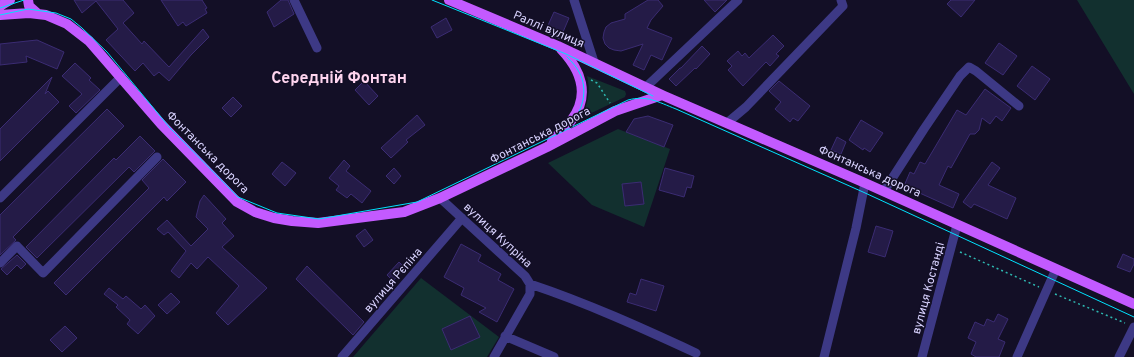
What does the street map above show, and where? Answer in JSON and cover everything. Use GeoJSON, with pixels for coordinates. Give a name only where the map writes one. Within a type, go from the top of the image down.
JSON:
{"type":"FeatureCollection","features":[{"type":"Feature","properties":{"kind":"main road"},"geometry":{"type":"LineString","coordinates":[[0,6],[10,0]]}},
{"type":"Feature","properties":{"kind":"main road"},"geometry":{"type":"LineString","coordinates":[[28,0],[29,6],[38,14]]}},
{"type":"Feature","properties":{"kind":"main road","name":"Раллі вулиця"},"geometry":{"type":"LineString","coordinates":[[449,0],[594,62],[662,95]]}},
{"type":"Feature","properties":{"kind":"main road","name":"Фонтанська дорога"},"geometry":{"type":"LineString","coordinates":[[0,15],[26,12],[46,15],[67,24],[89,41],[161,124],[237,202],[255,212],[280,219],[318,223],[404,212],[440,198],[547,147],[615,111],[662,95],[884,191],[1134,304]]}},
{"type":"Feature","properties":{"kind":"main road"},"geometry":{"type":"LineString","coordinates":[[547,147],[571,120],[579,108],[582,87],[576,68],[572,61],[558,46]]}},
{"type":"Feature","properties":{"kind":"street"},"geometry":{"type":"LineString","coordinates":[[294,0],[317,48]]}},
{"type":"Feature","properties":{"kind":"street"},"geometry":{"type":"LineString","coordinates":[[574,0],[594,62]]}},
{"type":"Feature","properties":{"kind":"street"},"geometry":{"type":"LineString","coordinates":[[646,87],[738,0]]}},
{"type":"Feature","properties":{"kind":"street"},"geometry":{"type":"LineString","coordinates":[[727,123],[746,107],[843,6],[841,0]]}},
{"type":"Feature","properties":{"kind":"street"},"geometry":{"type":"LineString","coordinates":[[884,191],[924,128],[960,76],[969,67],[1019,106]]}},
{"type":"Feature","properties":{"kind":"street"},"geometry":{"type":"LineString","coordinates":[[0,198],[121,77]]}},
{"type":"Feature","properties":{"kind":"street"},"geometry":{"type":"LineString","coordinates":[[0,263],[17,246],[43,273],[157,158]]}},
{"type":"Feature","properties":{"kind":"street"},"geometry":{"type":"LineString","coordinates":[[824,357],[856,228],[865,183]]}},
{"type":"Feature","properties":{"kind":"street","name":"вулиця Купріна"},"geometry":{"type":"LineString","coordinates":[[440,198],[525,276],[530,284],[530,294],[494,357]]}},
{"type":"Feature","properties":{"kind":"street","name":"вулиця Рєпіна"},"geometry":{"type":"LineString","coordinates":[[342,357],[462,218]]}},
{"type":"Feature","properties":{"kind":"street","name":"вулиця Костанді"},"geometry":{"type":"LineString","coordinates":[[922,357],[957,225]]}},
{"type":"Feature","properties":{"kind":"street"},"geometry":{"type":"LineString","coordinates":[[1017,357],[1056,269]]}},
{"type":"Feature","properties":{"kind":"street"},"geometry":{"type":"LineString","coordinates":[[530,284],[561,295],[653,333],[696,353]]}},
{"type":"Feature","properties":{"kind":"street"},"geometry":{"type":"LineString","coordinates":[[1119,357],[1134,328]]}},
{"type":"Feature","properties":{"kind":"street"},"geometry":{"type":"LineString","coordinates":[[505,336],[554,357]]}},
{"type":"Feature","properties":{"kind":"street"},"geometry":{"type":"LineString","coordinates":[[1126,344],[1128,357]]}},
{"type":"Feature","properties":{"kind":"green space"},"geometry":{"type":"Polygon","coordinates":[[[1077,0],[1134,0],[1134,94],[1077,0]]]}},
{"type":"Feature","properties":{"kind":"green space"},"geometry":{"type":"Polygon","coordinates":[[[587,76],[625,91],[625,97],[583,117],[589,92],[587,76]]]}},
{"type":"Feature","properties":{"kind":"green space"},"geometry":{"type":"Polygon","coordinates":[[[618,129],[670,149],[644,227],[592,205],[548,163],[618,129]]]}},
{"type":"Feature","properties":{"kind":"green space"},"geometry":{"type":"Polygon","coordinates":[[[421,278],[499,337],[487,357],[353,357],[421,278]]]}},
{"type":"Feature","properties":{"kind":"building"},"geometry":{"type":"Polygon","coordinates":[[[74,0],[123,0],[134,13],[123,23],[142,44],[144,41],[169,67],[203,29],[209,37],[191,55],[169,81],[159,72],[154,76],[143,63],[135,71],[106,40],[118,29],[96,1],[82,13],[74,0]]]}},
{"type":"Feature","properties":{"kind":"building"},"geometry":{"type":"Polygon","coordinates":[[[161,0],[202,0],[207,8],[205,9],[207,13],[186,26],[183,22],[178,26],[161,0]]]}},
{"type":"Feature","properties":{"kind":"building"},"geometry":{"type":"Polygon","coordinates":[[[281,0],[288,0],[294,14],[274,27],[267,12],[281,0]]]}},
{"type":"Feature","properties":{"kind":"building"},"geometry":{"type":"Polygon","coordinates":[[[648,0],[658,0],[663,6],[651,20],[647,28],[672,38],[662,60],[651,55],[644,70],[633,65],[643,44],[621,51],[614,50],[605,44],[603,38],[606,27],[611,23],[625,19],[625,14],[648,0]]]}},
{"type":"Feature","properties":{"kind":"building"},"geometry":{"type":"Polygon","coordinates":[[[704,0],[727,0],[715,12],[704,0]]]}},
{"type":"Feature","properties":{"kind":"building"},"geometry":{"type":"Polygon","coordinates":[[[951,0],[975,0],[961,17],[947,4],[951,0]]]}},
{"type":"Feature","properties":{"kind":"building"},"geometry":{"type":"Polygon","coordinates":[[[554,12],[569,18],[560,39],[545,32],[554,12]]]}},
{"type":"Feature","properties":{"kind":"building"},"geometry":{"type":"Polygon","coordinates":[[[446,18],[452,30],[437,38],[431,27],[446,18]]]}},
{"type":"Feature","properties":{"kind":"building"},"geometry":{"type":"Polygon","coordinates":[[[773,35],[784,46],[776,54],[779,56],[770,66],[766,62],[743,86],[728,70],[732,66],[727,61],[738,51],[742,56],[745,53],[749,58],[773,35]]]}},
{"type":"Feature","properties":{"kind":"building"},"geometry":{"type":"Polygon","coordinates":[[[37,40],[64,52],[57,69],[26,56],[27,62],[0,65],[0,44],[37,40]]]}},
{"type":"Feature","properties":{"kind":"building"},"geometry":{"type":"Polygon","coordinates":[[[999,43],[1017,56],[1003,75],[985,63],[999,43]]]}},
{"type":"Feature","properties":{"kind":"building"},"geometry":{"type":"Polygon","coordinates":[[[702,46],[710,54],[696,69],[695,68],[676,86],[669,79],[702,46]]]}},
{"type":"Feature","properties":{"kind":"building"},"geometry":{"type":"Polygon","coordinates":[[[75,63],[91,78],[89,80],[100,90],[76,113],[69,106],[82,94],[62,76],[75,63]]]}},
{"type":"Feature","properties":{"kind":"building"},"geometry":{"type":"Polygon","coordinates":[[[1032,66],[1050,79],[1035,100],[1017,86],[1032,66]]]}},
{"type":"Feature","properties":{"kind":"building"},"geometry":{"type":"Polygon","coordinates":[[[52,77],[45,94],[48,91],[59,102],[0,161],[0,129],[52,77]]]}},
{"type":"Feature","properties":{"kind":"building"},"geometry":{"type":"Polygon","coordinates":[[[364,81],[378,96],[369,105],[355,90],[364,81]]]}},
{"type":"Feature","properties":{"kind":"building"},"geometry":{"type":"Polygon","coordinates":[[[779,81],[810,106],[798,121],[793,118],[790,122],[775,109],[781,102],[769,91],[779,81]]]}},
{"type":"Feature","properties":{"kind":"building"},"geometry":{"type":"Polygon","coordinates":[[[985,89],[1011,108],[1002,121],[996,116],[990,124],[982,118],[979,130],[975,134],[970,134],[951,168],[948,166],[939,185],[959,194],[953,208],[904,186],[910,172],[914,174],[920,162],[925,164],[957,110],[966,115],[985,89]]]}},
{"type":"Feature","properties":{"kind":"building"},"geometry":{"type":"Polygon","coordinates":[[[233,97],[242,106],[231,117],[222,108],[233,97]]]}},
{"type":"Feature","properties":{"kind":"building"},"geometry":{"type":"Polygon","coordinates":[[[107,109],[124,126],[13,237],[16,240],[0,255],[0,215],[107,109]]]}},
{"type":"Feature","properties":{"kind":"building"},"geometry":{"type":"Polygon","coordinates":[[[417,115],[425,125],[406,140],[408,142],[391,158],[381,148],[417,115]]]}},
{"type":"Feature","properties":{"kind":"building"},"geometry":{"type":"Polygon","coordinates":[[[648,116],[673,125],[664,147],[626,132],[634,119],[648,116]]]}},
{"type":"Feature","properties":{"kind":"building"},"geometry":{"type":"Polygon","coordinates":[[[861,120],[883,133],[870,152],[864,148],[863,150],[849,140],[861,120]]]}},
{"type":"Feature","properties":{"kind":"building"},"geometry":{"type":"Polygon","coordinates":[[[140,136],[155,151],[134,172],[129,167],[37,258],[26,247],[114,158],[116,160],[140,136]]]}},
{"type":"Feature","properties":{"kind":"building"},"geometry":{"type":"Polygon","coordinates":[[[837,137],[846,142],[841,154],[831,150],[837,137]]]}},
{"type":"Feature","properties":{"kind":"building"},"geometry":{"type":"Polygon","coordinates":[[[163,159],[186,182],[167,201],[164,197],[66,295],[54,283],[149,188],[142,180],[163,159]]]}},
{"type":"Feature","properties":{"kind":"building"},"geometry":{"type":"Polygon","coordinates":[[[344,160],[350,166],[346,171],[371,191],[362,203],[351,194],[347,198],[336,190],[339,186],[329,178],[344,160]]]}},
{"type":"Feature","properties":{"kind":"building"},"geometry":{"type":"Polygon","coordinates":[[[282,162],[296,173],[285,186],[272,174],[282,162]]]}},
{"type":"Feature","properties":{"kind":"building"},"geometry":{"type":"Polygon","coordinates":[[[992,162],[1000,168],[988,185],[1016,198],[1007,219],[974,204],[971,208],[963,202],[992,162]]]}},
{"type":"Feature","properties":{"kind":"building"},"geometry":{"type":"Polygon","coordinates":[[[394,168],[401,176],[394,184],[386,176],[394,168]]]}},
{"type":"Feature","properties":{"kind":"building"},"geometry":{"type":"Polygon","coordinates":[[[665,168],[694,176],[691,188],[687,187],[684,197],[659,190],[665,168]]]}},
{"type":"Feature","properties":{"kind":"building"},"geometry":{"type":"Polygon","coordinates":[[[641,182],[644,204],[625,206],[622,184],[641,182]]]}},
{"type":"Feature","properties":{"kind":"building"},"geometry":{"type":"Polygon","coordinates":[[[204,195],[226,219],[222,223],[234,236],[222,247],[267,288],[228,325],[216,313],[239,286],[208,257],[197,269],[191,263],[179,278],[171,271],[186,251],[168,232],[164,235],[157,229],[167,220],[191,246],[208,229],[196,217],[200,201],[204,195]]]}},
{"type":"Feature","properties":{"kind":"building"},"geometry":{"type":"Polygon","coordinates":[[[876,226],[893,231],[885,257],[868,252],[876,226]]]}},
{"type":"Feature","properties":{"kind":"building"},"geometry":{"type":"Polygon","coordinates":[[[365,229],[373,240],[364,247],[356,236],[365,229]]]}},
{"type":"Feature","properties":{"kind":"building"},"geometry":{"type":"Polygon","coordinates":[[[461,244],[481,255],[478,261],[501,274],[498,280],[514,289],[497,322],[479,312],[486,308],[461,295],[464,288],[444,277],[461,244]]]}},
{"type":"Feature","properties":{"kind":"building"},"geometry":{"type":"Polygon","coordinates":[[[1123,254],[1134,259],[1134,264],[1130,272],[1117,267],[1123,254]]]}},
{"type":"Feature","properties":{"kind":"building"},"geometry":{"type":"Polygon","coordinates":[[[17,255],[26,264],[21,269],[17,265],[7,275],[1,269],[17,255]]]}},
{"type":"Feature","properties":{"kind":"building"},"geometry":{"type":"Polygon","coordinates":[[[399,262],[405,268],[393,281],[387,275],[399,262]]]}},
{"type":"Feature","properties":{"kind":"building"},"geometry":{"type":"Polygon","coordinates":[[[307,266],[364,322],[353,335],[296,279],[307,266]]]}},
{"type":"Feature","properties":{"kind":"building"},"geometry":{"type":"Polygon","coordinates":[[[641,279],[664,286],[656,311],[627,302],[630,293],[636,295],[641,279]]]}},
{"type":"Feature","properties":{"kind":"building"},"geometry":{"type":"Polygon","coordinates":[[[109,288],[123,299],[126,296],[141,309],[145,305],[155,316],[138,334],[127,324],[130,320],[116,307],[118,305],[104,294],[109,288]]]}},
{"type":"Feature","properties":{"kind":"building"},"geometry":{"type":"Polygon","coordinates":[[[171,293],[180,302],[167,314],[158,305],[171,293]]]}},
{"type":"Feature","properties":{"kind":"building"},"geometry":{"type":"Polygon","coordinates":[[[998,314],[1008,319],[998,339],[1005,342],[999,357],[976,357],[971,354],[976,342],[968,338],[975,322],[984,326],[987,319],[994,322],[998,314]]]}},
{"type":"Feature","properties":{"kind":"building"},"geometry":{"type":"Polygon","coordinates":[[[470,316],[480,337],[451,350],[442,329],[470,316]]]}},
{"type":"Feature","properties":{"kind":"building"},"geometry":{"type":"Polygon","coordinates":[[[65,326],[77,338],[62,352],[50,340],[65,326]]]}},
{"type":"Feature","properties":{"kind":"tram line"},"geometry":{"type":"LineString","coordinates":[[0,8],[24,0]]}},
{"type":"Feature","properties":{"kind":"tram line"},"geometry":{"type":"LineString","coordinates":[[432,0],[566,54],[653,96]]}},
{"type":"Feature","properties":{"kind":"tram line"},"geometry":{"type":"LineString","coordinates":[[0,15],[28,9],[56,13],[71,19],[107,52],[170,128],[238,197],[277,213],[319,219],[417,202],[628,100],[641,98],[658,102],[676,109],[863,192],[1134,317]]}},
{"type":"Feature","properties":{"kind":"tram line"},"geometry":{"type":"LineString","coordinates":[[567,57],[579,72],[584,86],[583,101],[580,109],[573,121],[567,126]]}},
{"type":"Feature","properties":{"kind":"district","name":"Середній Фонтан"},"geometry":{"type":"Point","coordinates":[339,77]}}]}
